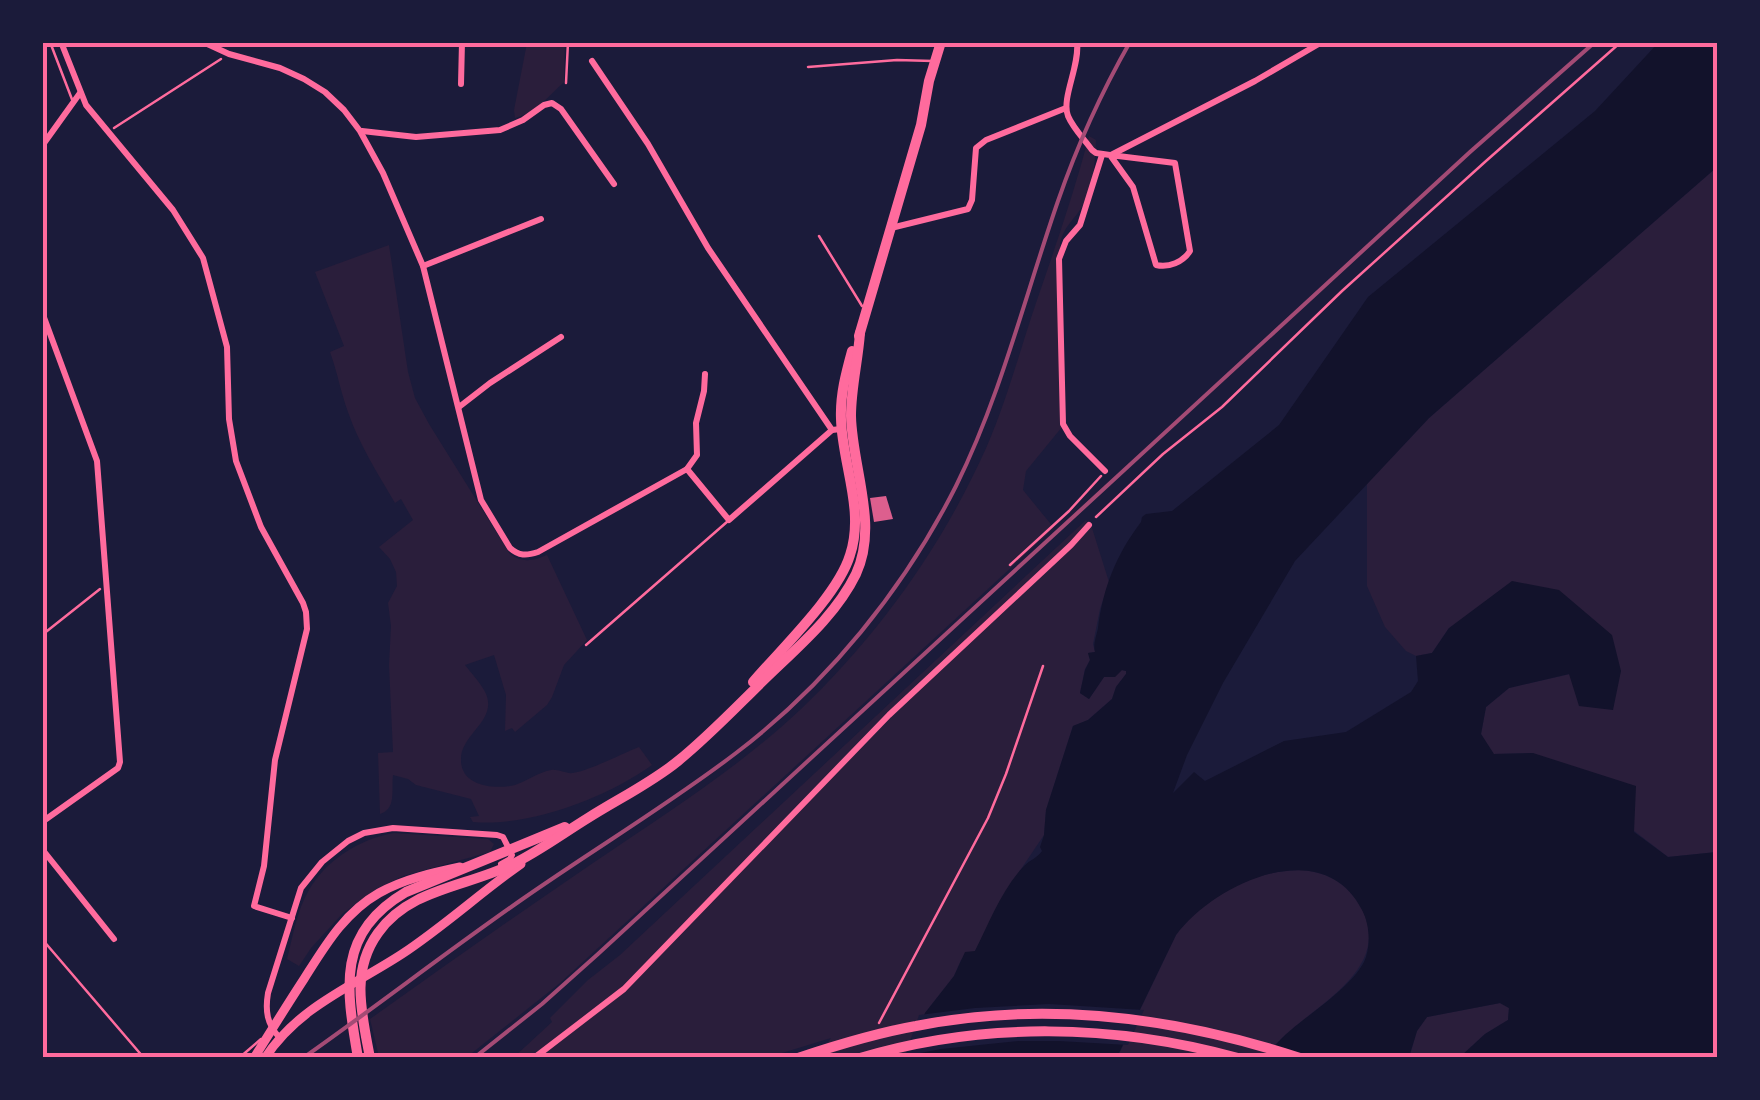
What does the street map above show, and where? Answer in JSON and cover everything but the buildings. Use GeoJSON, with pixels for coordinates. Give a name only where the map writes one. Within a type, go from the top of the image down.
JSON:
{"type":"FeatureCollection","features":[{"type":"Feature","properties":{"kind":"main road"},"geometry":{"type":"LineString","coordinates":[[254,1058],[276,1034],[341,989],[388,963],[589,817],[661,774],[713,728],[834,588],[854,543],[855,521],[842,429],[845,375],[896,214],[941,42]]}},
{"type":"Feature","properties":{"kind":"main road"},"geometry":{"type":"LineString","coordinates":[[358,1058],[348,982],[351,959],[376,914],[396,898],[589,817]]}},
{"type":"Feature","properties":{"kind":"main road"},"geometry":{"type":"LineString","coordinates":[[370,1058],[359,986],[363,960],[390,918],[409,904],[506,867],[547,846]]}},
{"type":"Feature","properties":{"kind":"main road"},"geometry":{"type":"LineString","coordinates":[[266,1058],[329,940],[358,908],[405,881],[482,861]]}},
{"type":"Feature","properties":{"kind":"main road"},"geometry":{"type":"LineString","coordinates":[[798,1058],[918,1025],[1066,1013],[1186,1026],[1300,1058]]}},
{"type":"Feature","properties":{"kind":"main road"},"geometry":{"type":"LineString","coordinates":[[860,1058],[924,1042],[1022,1031],[1114,1034],[1184,1044],[1238,1058]]}},
{"type":"Feature","properties":{"kind":"street"},"geometry":{"type":"LineString","coordinates":[[60,42],[90,110],[173,210],[203,258],[226,347],[236,461],[261,526],[306,612],[307,629],[275,760],[264,866],[254,906],[292,918]]}},
{"type":"Feature","properties":{"kind":"street"},"geometry":{"type":"LineString","coordinates":[[204,42],[229,54],[280,68],[315,85],[344,110],[360,131],[383,173],[423,266],[481,500],[510,548],[522,555],[538,552],[687,469],[697,455],[696,422],[705,374]]}},
{"type":"Feature","properties":{"kind":"street"},"geometry":{"type":"LineString","coordinates":[[460,84],[462,42]]}},
{"type":"Feature","properties":{"kind":"street"},"geometry":{"type":"LineString","coordinates":[[1078,42],[1066,108],[1075,128],[1096,153],[1175,163],[1190,250],[1186,258],[1166,267],[1156,266],[1133,188],[1106,155]]}},
{"type":"Feature","properties":{"kind":"street"},"geometry":{"type":"LineString","coordinates":[[1105,471],[1070,436],[1064,424],[1060,252],[1080,225],[1106,155],[1255,81],[1322,42]]}},
{"type":"Feature","properties":{"kind":"street"},"geometry":{"type":"LineString","coordinates":[[592,60],[648,144],[708,248],[842,429],[729,520],[687,469]]}},
{"type":"Feature","properties":{"kind":"street"},"geometry":{"type":"LineString","coordinates":[[42,146],[80,93]]}},
{"type":"Feature","properties":{"kind":"street"},"geometry":{"type":"LineString","coordinates":[[360,131],[416,138],[500,130],[552,103],[562,109],[614,184]]}},
{"type":"Feature","properties":{"kind":"street"},"geometry":{"type":"LineString","coordinates":[[889,229],[968,210],[976,148],[986,140],[1066,108]]}},
{"type":"Feature","properties":{"kind":"street"},"geometry":{"type":"LineString","coordinates":[[423,266],[541,219]]}},
{"type":"Feature","properties":{"kind":"street"},"geometry":{"type":"LineString","coordinates":[[42,312],[97,461],[120,762],[118,768],[42,822]]}},
{"type":"Feature","properties":{"kind":"street"},"geometry":{"type":"LineString","coordinates":[[458,407],[561,336]]}},
{"type":"Feature","properties":{"kind":"street"},"geometry":{"type":"LineString","coordinates":[[534,1058],[608,1003],[644,970],[889,715],[1089,525]]}},
{"type":"Feature","properties":{"kind":"street"},"geometry":{"type":"LineString","coordinates":[[276,1034],[268,1022],[266,1003],[292,918],[310,875],[336,850],[364,833],[409,828],[497,835],[511,850],[510,859],[483,875]]}},
{"type":"Feature","properties":{"kind":"street"},"geometry":{"type":"LineString","coordinates":[[42,849],[114,939]]}},
{"type":"Feature","properties":{"kind":"lane"},"geometry":{"type":"LineString","coordinates":[[50,42],[74,102]]}},
{"type":"Feature","properties":{"kind":"lane"},"geometry":{"type":"LineString","coordinates":[[808,66],[897,60],[935,62]]}},
{"type":"Feature","properties":{"kind":"lane"},"geometry":{"type":"LineString","coordinates":[[818,236],[866,312]]}},
{"type":"Feature","properties":{"kind":"lane"},"geometry":{"type":"LineString","coordinates":[[586,644],[729,520]]}},
{"type":"Feature","properties":{"kind":"lane"},"geometry":{"type":"LineString","coordinates":[[239,1058],[276,1034]]}},
{"type":"Feature","properties":{"kind":"path"},"geometry":{"type":"LineString","coordinates":[[566,83],[568,42]]}},
{"type":"Feature","properties":{"kind":"path"},"geometry":{"type":"LineString","coordinates":[[1089,525],[1120,492],[1222,406],[1486,160],[1622,42]]}},
{"type":"Feature","properties":{"kind":"path"},"geometry":{"type":"LineString","coordinates":[[109,132],[229,54]]}},
{"type":"Feature","properties":{"kind":"path"},"geometry":{"type":"LineString","coordinates":[[1010,565],[1069,512],[1105,471]]}},
{"type":"Feature","properties":{"kind":"path"},"geometry":{"type":"LineString","coordinates":[[42,636],[106,584]]}},
{"type":"Feature","properties":{"kind":"path"},"geometry":{"type":"LineString","coordinates":[[878,1024],[988,818],[1043,666]]}},
{"type":"Feature","properties":{"kind":"path"},"geometry":{"type":"LineString","coordinates":[[42,939],[144,1058]]}},
{"type":"Feature","properties":{"kind":"shaded area"},"geometry":{"type":"Polygon","coordinates":[[[527,43],[565,43],[564,82],[535,108],[515,118],[514,110],[527,43]]]}},
{"type":"Feature","properties":{"kind":"shaded area"},"geometry":{"type":"Polygon","coordinates":[[[1658,43],[1717,43],[1717,167],[1429,418],[1295,561],[1223,683],[1173,793],[1194,772],[1205,781],[1284,741],[1346,732],[1411,692],[1418,681],[1416,656],[1432,653],[1449,628],[1512,581],[1559,590],[1612,635],[1621,671],[1613,710],[1579,706],[1569,674],[1509,688],[1486,707],[1481,734],[1494,754],[1533,753],[1636,786],[1634,832],[1668,857],[1717,852],[1717,1057],[1460,1057],[1508,1020],[1509,1008],[1500,1003],[1427,1017],[1417,1031],[1409,1057],[1264,1057],[1350,981],[1368,950],[1365,916],[1344,887],[1322,874],[1296,870],[1241,884],[1193,916],[1176,935],[1117,1057],[910,1058],[925,1013],[954,976],[965,952],[975,951],[1016,875],[1042,851],[1046,810],[1073,726],[1088,720],[1112,699],[1126,674],[1122,670],[1115,677],[1104,677],[1089,699],[1080,693],[1090,660],[1088,653],[1095,652],[1107,586],[1142,517],[1172,511],[1279,425],[1368,297],[1595,111],[1658,43]]]}},
{"type":"Feature","properties":{"kind":"shaded area"},"geometry":{"type":"Polygon","coordinates":[[[1089,136],[1096,140],[1091,183],[1086,200],[1060,243],[1062,427],[1026,471],[1023,490],[1054,528],[560,983],[467,1057],[379,1057],[370,1019],[751,752],[829,681],[882,620],[929,553],[987,446],[1089,136]]]}},
{"type":"Feature","properties":{"kind":"shaded area"},"geometry":{"type":"Polygon","coordinates":[[[1717,167],[1717,852],[1668,857],[1533,753],[1493,754],[1481,734],[1486,707],[1509,688],[1570,674],[1580,706],[1621,671],[1449,628],[1432,653],[1416,656],[1406,651],[1385,627],[1367,586],[1367,484],[1429,418],[1717,167]]]}},
{"type":"Feature","properties":{"kind":"shaded area"},"geometry":{"type":"Polygon","coordinates":[[[389,245],[415,398],[510,554],[528,560],[547,555],[587,640],[564,665],[547,705],[515,732],[512,728],[505,731],[506,695],[494,655],[465,665],[482,687],[488,709],[463,750],[462,768],[472,780],[498,787],[515,785],[551,770],[580,771],[639,747],[652,765],[613,789],[542,815],[473,822],[470,817],[479,816],[471,799],[393,775],[391,803],[380,814],[378,753],[393,752],[388,603],[397,586],[390,559],[379,547],[413,520],[401,499],[395,503],[352,424],[330,352],[344,346],[315,272],[389,245]]]}},
{"type":"Feature","properties":{"kind":"shaded area"},"geometry":{"type":"Polygon","coordinates":[[[1086,520],[1109,582],[1093,644],[1095,652],[1088,653],[1090,660],[1080,693],[1089,699],[1104,677],[1114,677],[1121,670],[1126,674],[1112,699],[1088,720],[1073,726],[1046,810],[1044,835],[1011,884],[975,951],[961,960],[954,976],[925,1013],[910,1057],[817,1057],[831,1038],[769,1057],[513,1058],[552,1022],[550,1018],[588,980],[620,955],[1086,520]]]}},
{"type":"Feature","properties":{"kind":"shaded area"},"geometry":{"type":"Polygon","coordinates":[[[394,833],[488,839],[494,844],[490,852],[403,876],[376,889],[342,914],[299,966],[287,959],[301,906],[316,879],[346,852],[394,833]]]}},
{"type":"Feature","properties":{"kind":"shaded area"},"geometry":{"type":"Polygon","coordinates":[[[1317,872],[1340,883],[1358,902],[1367,923],[1369,942],[1363,960],[1339,991],[1264,1057],[1117,1058],[1184,925],[1229,889],[1272,873],[1317,872]]]}},
{"type":"Feature","properties":{"kind":"shaded area"},"geometry":{"type":"Polygon","coordinates":[[[1500,1003],[1509,1008],[1508,1020],[1460,1057],[1409,1058],[1417,1031],[1427,1017],[1500,1003]]]}},
{"type":"Feature","properties":{"kind":"pier"},"geometry":{"type":"Polygon","coordinates":[[[1049,1004],[1144,1010],[1128,1045],[1019,1041],[905,1056],[919,1015],[1049,1004]]]}},
{"type":"Feature","properties":{"kind":"railway"},"geometry":{"type":"LineString","coordinates":[[303,1058],[496,918],[736,753],[802,696],[861,632],[913,561],[972,452],[1073,160],[1130,42]]}},
{"type":"Feature","properties":{"kind":"railway"},"geometry":{"type":"LineString","coordinates":[[474,1058],[598,954],[1470,152],[1595,42]]}}]}
